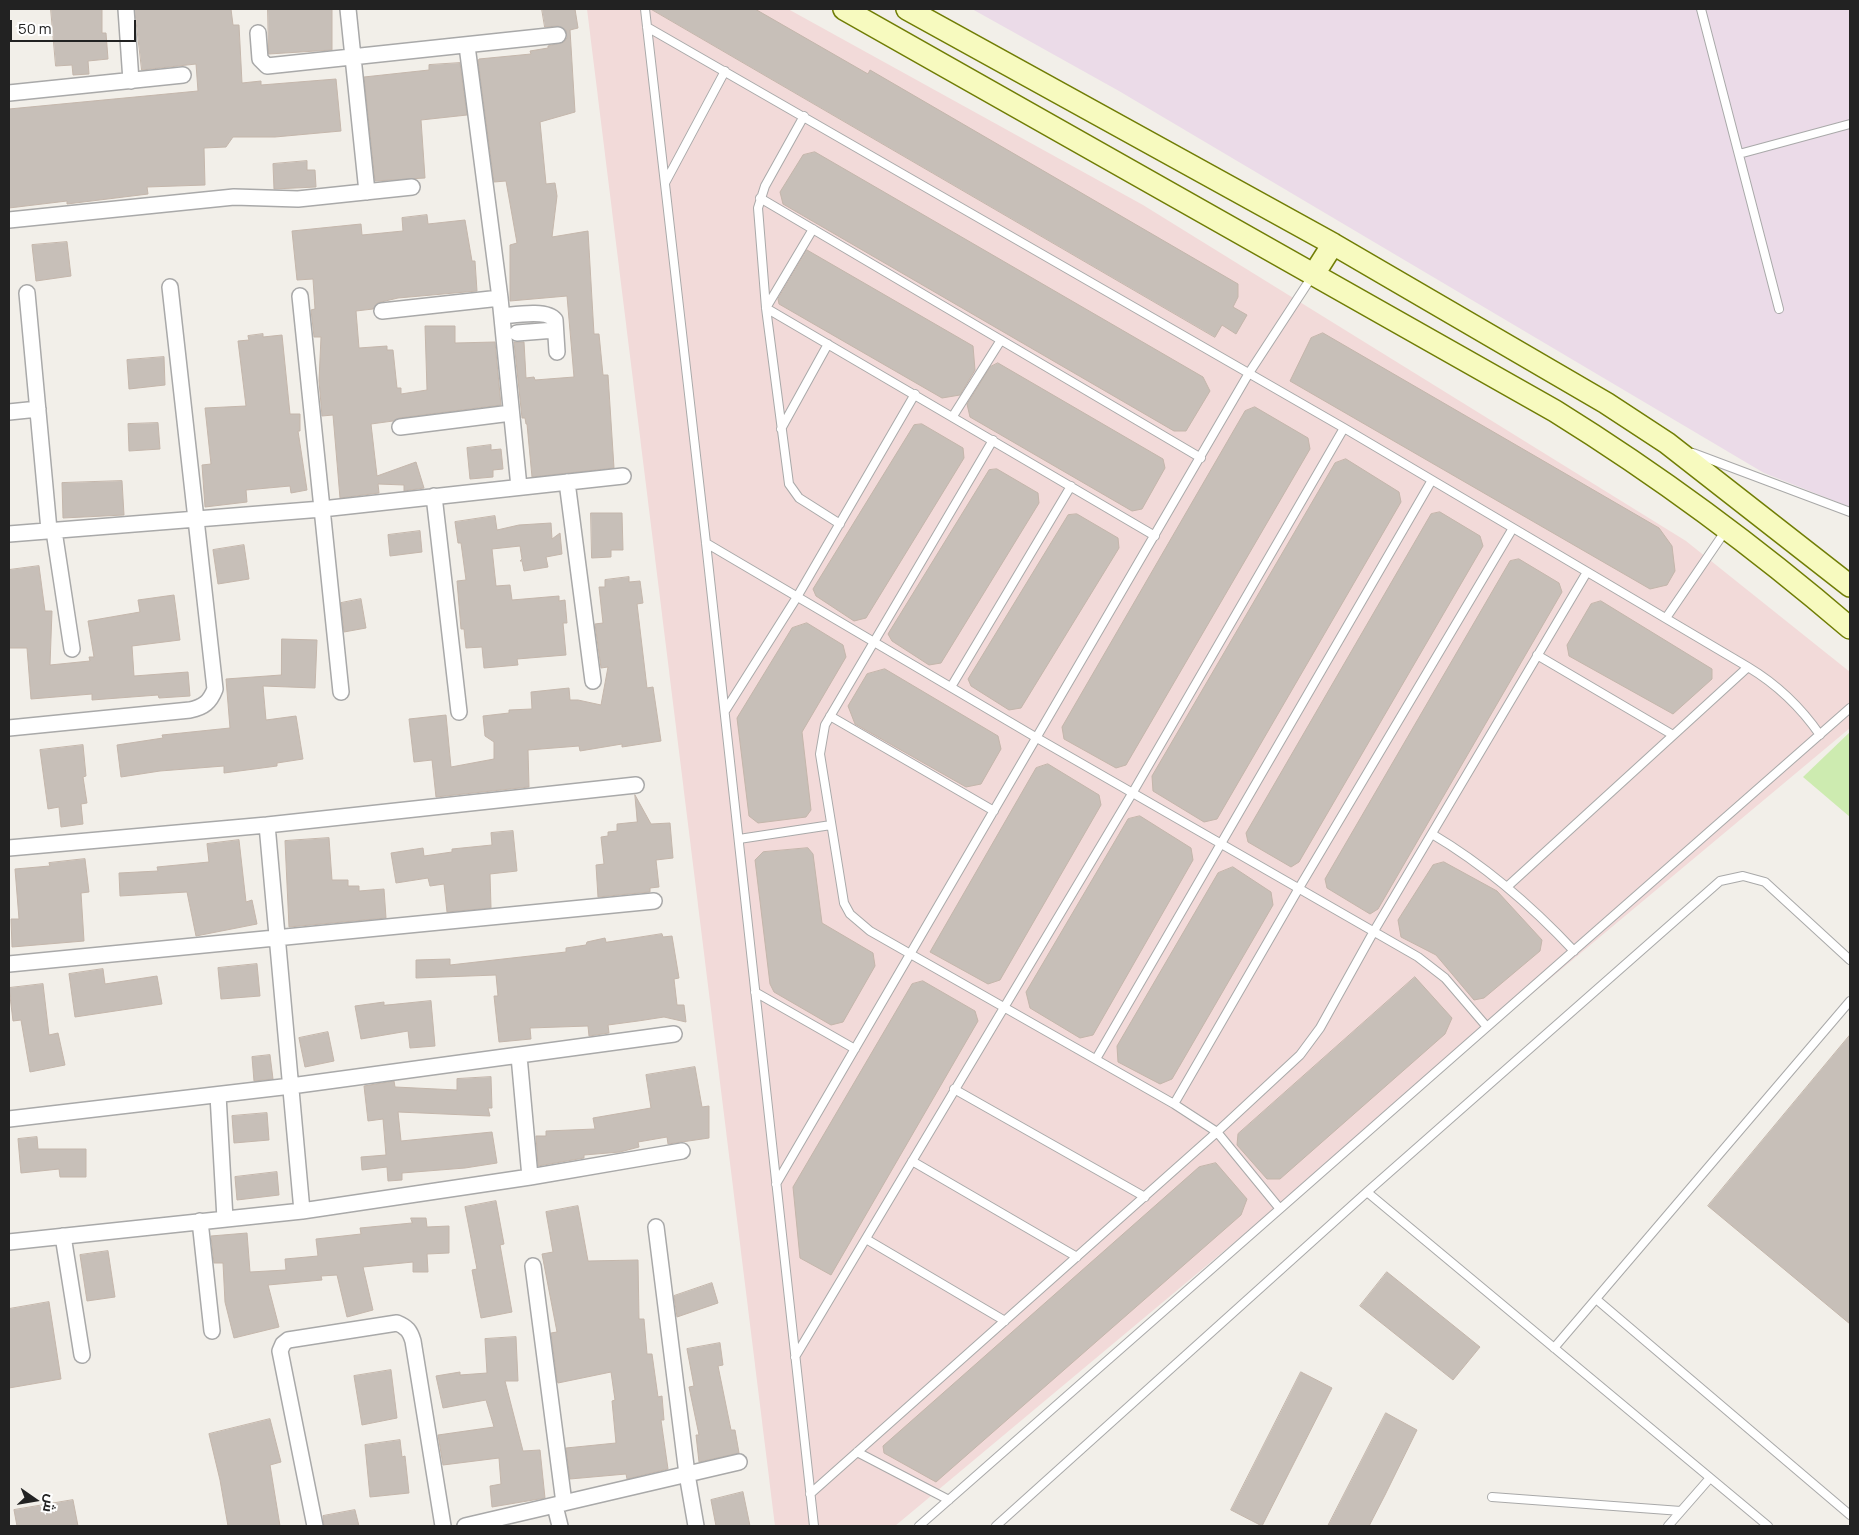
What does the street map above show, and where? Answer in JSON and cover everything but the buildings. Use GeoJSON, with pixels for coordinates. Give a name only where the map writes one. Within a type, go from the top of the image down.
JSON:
{"type":"FeatureCollection","features":[{"type":"Feature","properties":{"kind":"street"},"geometry":{"type":"LineString","coordinates":[[126,9],[131,81]]}},
{"type":"Feature","properties":{"kind":"street"},"geometry":{"type":"LineString","coordinates":[[348,9],[367,192]]}},
{"type":"Feature","properties":{"kind":"street"},"geometry":{"type":"LineString","coordinates":[[844,9],[1554,411],[1638,465],[1726,530],[1850,628]]}},
{"type":"Feature","properties":{"kind":"street"},"geometry":{"type":"LineString","coordinates":[[907,9],[1333,244],[1606,403],[1667,443],[1850,586]]}},
{"type":"Feature","properties":{"kind":"street"},"geometry":{"type":"LineString","coordinates":[[258,33],[260,59],[267,66],[352,59],[558,35]]}},
{"type":"Feature","properties":{"kind":"street"},"geometry":{"type":"LineString","coordinates":[[466,46],[500,298],[519,487]]}},
{"type":"Feature","properties":{"kind":"street"},"geometry":{"type":"LineString","coordinates":[[9,94],[183,75]]}},
{"type":"Feature","properties":{"kind":"street"},"geometry":{"type":"LineString","coordinates":[[9,220],[234,197],[283,200],[412,187]]}},
{"type":"Feature","properties":{"kind":"street"},"geometry":{"type":"LineString","coordinates":[[1314,274],[1333,244]]}},
{"type":"Feature","properties":{"kind":"street"},"geometry":{"type":"LineString","coordinates":[[9,728],[190,710],[202,707],[211,700],[216,689],[170,287]]}},
{"type":"Feature","properties":{"kind":"street"},"geometry":{"type":"LineString","coordinates":[[28,293],[38,409],[52,530],[72,649]]}},
{"type":"Feature","properties":{"kind":"street"},"geometry":{"type":"LineString","coordinates":[[300,296],[341,692]]}},
{"type":"Feature","properties":{"kind":"street"},"geometry":{"type":"LineString","coordinates":[[382,311],[500,298]]}},
{"type":"Feature","properties":{"kind":"street"},"geometry":{"type":"LineString","coordinates":[[502,316],[549,314],[554,320],[557,352]]}},
{"type":"Feature","properties":{"kind":"street"},"geometry":{"type":"LineString","coordinates":[[517,333],[556,330]]}},
{"type":"Feature","properties":{"kind":"street"},"geometry":{"type":"LineString","coordinates":[[9,412],[38,409]]}},
{"type":"Feature","properties":{"kind":"street"},"geometry":{"type":"LineString","coordinates":[[400,427],[512,413]]}},
{"type":"Feature","properties":{"kind":"street"},"geometry":{"type":"LineString","coordinates":[[9,534],[322,508],[623,476]]}},
{"type":"Feature","properties":{"kind":"street"},"geometry":{"type":"LineString","coordinates":[[568,482],[593,681]]}},
{"type":"Feature","properties":{"kind":"street"},"geometry":{"type":"LineString","coordinates":[[434,496],[459,712]]}},
{"type":"Feature","properties":{"kind":"street"},"geometry":{"type":"LineString","coordinates":[[9,848],[267,825],[636,785]]}},
{"type":"Feature","properties":{"kind":"street"},"geometry":{"type":"LineString","coordinates":[[267,825],[302,1210]]}},
{"type":"Feature","properties":{"kind":"street"},"geometry":{"type":"LineString","coordinates":[[9,964],[277,936],[654,901]]}},
{"type":"Feature","properties":{"kind":"street"},"geometry":{"type":"LineString","coordinates":[[9,1118],[291,1086],[674,1034]]}},
{"type":"Feature","properties":{"kind":"street"},"geometry":{"type":"LineString","coordinates":[[519,1056],[530,1177]]}},
{"type":"Feature","properties":{"kind":"street"},"geometry":{"type":"LineString","coordinates":[[218,1095],[225,1219]]}},
{"type":"Feature","properties":{"kind":"street"},"geometry":{"type":"LineString","coordinates":[[9,1242],[302,1210],[530,1177],[682,1151]]}},
{"type":"Feature","properties":{"kind":"street"},"geometry":{"type":"LineString","coordinates":[[200,1221],[212,1331]]}},
{"type":"Feature","properties":{"kind":"street"},"geometry":{"type":"LineString","coordinates":[[656,1227],[687,1474],[696,1526]]}},
{"type":"Feature","properties":{"kind":"street"},"geometry":{"type":"LineString","coordinates":[[63,1236],[82,1356]]}},
{"type":"Feature","properties":{"kind":"street"},"geometry":{"type":"LineString","coordinates":[[533,1266],[560,1505],[560,1526]]}},
{"type":"Feature","properties":{"kind":"street"},"geometry":{"type":"LineString","coordinates":[[315,1526],[280,1351],[283,1344],[288,1340],[398,1323],[411,1333],[413,1341],[444,1526]]}},
{"type":"Feature","properties":{"kind":"street"},"geometry":{"type":"LineString","coordinates":[[465,1526],[739,1462]]}},
{"type":"Feature","properties":{"kind":"lane"},"geometry":{"type":"LineString","coordinates":[[645,9],[725,711],[814,1526]]}},
{"type":"Feature","properties":{"kind":"lane"},"geometry":{"type":"LineString","coordinates":[[1701,9],[1778,309]]}},
{"type":"Feature","properties":{"kind":"lane"},"geometry":{"type":"LineString","coordinates":[[647,27],[1344,428],[1748,667],[1773,683],[1794,701],[1820,735]]}},
{"type":"Feature","properties":{"kind":"lane"},"geometry":{"type":"LineString","coordinates":[[665,183],[725,71]]}},
{"type":"Feature","properties":{"kind":"lane"},"geometry":{"type":"LineString","coordinates":[[804,116],[765,186],[760,198],[758,218],[766,308],[787,475],[793,492],[798,498],[840,524]]}},
{"type":"Feature","properties":{"kind":"lane"},"geometry":{"type":"LineString","coordinates":[[1739,154],[1850,124]]}},
{"type":"Feature","properties":{"kind":"lane"},"geometry":{"type":"LineString","coordinates":[[760,198],[1201,458]]}},
{"type":"Feature","properties":{"kind":"lane"},"geometry":{"type":"LineString","coordinates":[[766,308],[812,229]]}},
{"type":"Feature","properties":{"kind":"lane"},"geometry":{"type":"LineString","coordinates":[[776,1184],[1249,373],[1314,274]]}},
{"type":"Feature","properties":{"kind":"lane"},"geometry":{"type":"LineString","coordinates":[[766,308],[1155,536]]}},
{"type":"Feature","properties":{"kind":"lane"},"geometry":{"type":"LineString","coordinates":[[953,416],[1001,340]]}},
{"type":"Feature","properties":{"kind":"lane"},"geometry":{"type":"LineString","coordinates":[[782,430],[828,344]]}},
{"type":"Feature","properties":{"kind":"lane"},"geometry":{"type":"LineString","coordinates":[[725,711],[798,597],[915,394]]}},
{"type":"Feature","properties":{"kind":"lane"},"geometry":{"type":"LineString","coordinates":[[795,1357],[1133,792],[1344,428]]}},
{"type":"Feature","properties":{"kind":"lane"},"geometry":{"type":"LineString","coordinates":[[993,440],[873,641],[830,716],[822,735],[820,754],[844,902],[850,914],[870,931],[1174,1104],[1217,1132],[1280,1209]]}},
{"type":"Feature","properties":{"kind":"lane"},"geometry":{"type":"LineString","coordinates":[[1667,443],[1850,512]]}},
{"type":"Feature","properties":{"kind":"lane"},"geometry":{"type":"LineString","coordinates":[[1096,1059],[1432,480]]}},
{"type":"Feature","properties":{"kind":"lane"},"geometry":{"type":"LineString","coordinates":[[952,687],[1071,486]]}},
{"type":"Feature","properties":{"kind":"lane"},"geometry":{"type":"LineString","coordinates":[[1174,1104],[1299,888],[1513,528]]}},
{"type":"Feature","properties":{"kind":"lane"},"geometry":{"type":"LineString","coordinates":[[1666,618],[1726,530]]}},
{"type":"Feature","properties":{"kind":"lane"},"geometry":{"type":"LineString","coordinates":[[706,543],[1037,738],[1432,966],[1457,990],[1487,1027]]}},
{"type":"Feature","properties":{"kind":"lane"},"geometry":{"type":"LineString","coordinates":[[810,1494],[1145,1197],[1288,1067],[1311,1042],[1374,931],[1587,572]]}},
{"type":"Feature","properties":{"kind":"lane"},"geometry":{"type":"LineString","coordinates":[[1538,656],[1673,735]]}},
{"type":"Feature","properties":{"kind":"lane"},"geometry":{"type":"LineString","coordinates":[[1508,886],[1748,667]]}},
{"type":"Feature","properties":{"kind":"lane"},"geometry":{"type":"LineString","coordinates":[[919,1526],[1850,708]]}},
{"type":"Feature","properties":{"kind":"lane"},"geometry":{"type":"LineString","coordinates":[[830,716],[994,810]]}},
{"type":"Feature","properties":{"kind":"lane"},"geometry":{"type":"LineString","coordinates":[[739,839],[831,825]]}},
{"type":"Feature","properties":{"kind":"lane"},"geometry":{"type":"LineString","coordinates":[[1432,834],[1484,867],[1508,886],[1574,951]]}},
{"type":"Feature","properties":{"kind":"lane"},"geometry":{"type":"LineString","coordinates":[[996,1526],[1367,1192],[1720,881],[1742,876],[1765,882],[1850,960]]}},
{"type":"Feature","properties":{"kind":"lane"},"geometry":{"type":"LineString","coordinates":[[755,992],[855,1050]]}},
{"type":"Feature","properties":{"kind":"lane"},"geometry":{"type":"LineString","coordinates":[[1554,1348],[1850,1001]]}},
{"type":"Feature","properties":{"kind":"lane"},"geometry":{"type":"LineString","coordinates":[[954,1089],[1145,1197]]}},
{"type":"Feature","properties":{"kind":"lane"},"geometry":{"type":"LineString","coordinates":[[912,1161],[1077,1257]]}},
{"type":"Feature","properties":{"kind":"lane"},"geometry":{"type":"LineString","coordinates":[[1367,1192],[1768,1526]]}},
{"type":"Feature","properties":{"kind":"lane"},"geometry":{"type":"LineString","coordinates":[[866,1238],[1006,1320]]}},
{"type":"Feature","properties":{"kind":"lane"},"geometry":{"type":"LineString","coordinates":[[1596,1299],[1850,1515]]}},
{"type":"Feature","properties":{"kind":"lane"},"geometry":{"type":"LineString","coordinates":[[857,1452],[949,1500]]}},
{"type":"Feature","properties":{"kind":"lane"},"geometry":{"type":"LineString","coordinates":[[1668,1526],[1710,1478]]}},
{"type":"Feature","properties":{"kind":"lane"},"geometry":{"type":"LineString","coordinates":[[1492,1498],[1681,1511]]}},
{"type":"Feature","properties":{"kind":"shaded area"},"geometry":{"type":"Polygon","coordinates":[[[587,9],[788,9],[1143,205],[1686,541],[1850,672],[1850,728],[895,1526],[775,1526],[587,9]]]}},
{"type":"Feature","properties":{"kind":"shaded area"},"geometry":{"type":"Polygon","coordinates":[[[972,9],[1850,9],[1850,507],[1764,473],[1119,91],[972,9]]]}},
{"type":"Feature","properties":{"kind":"green space"},"geometry":{"type":"Polygon","coordinates":[[[1850,732],[1850,817],[1803,777],[1850,732]]]}}]}
